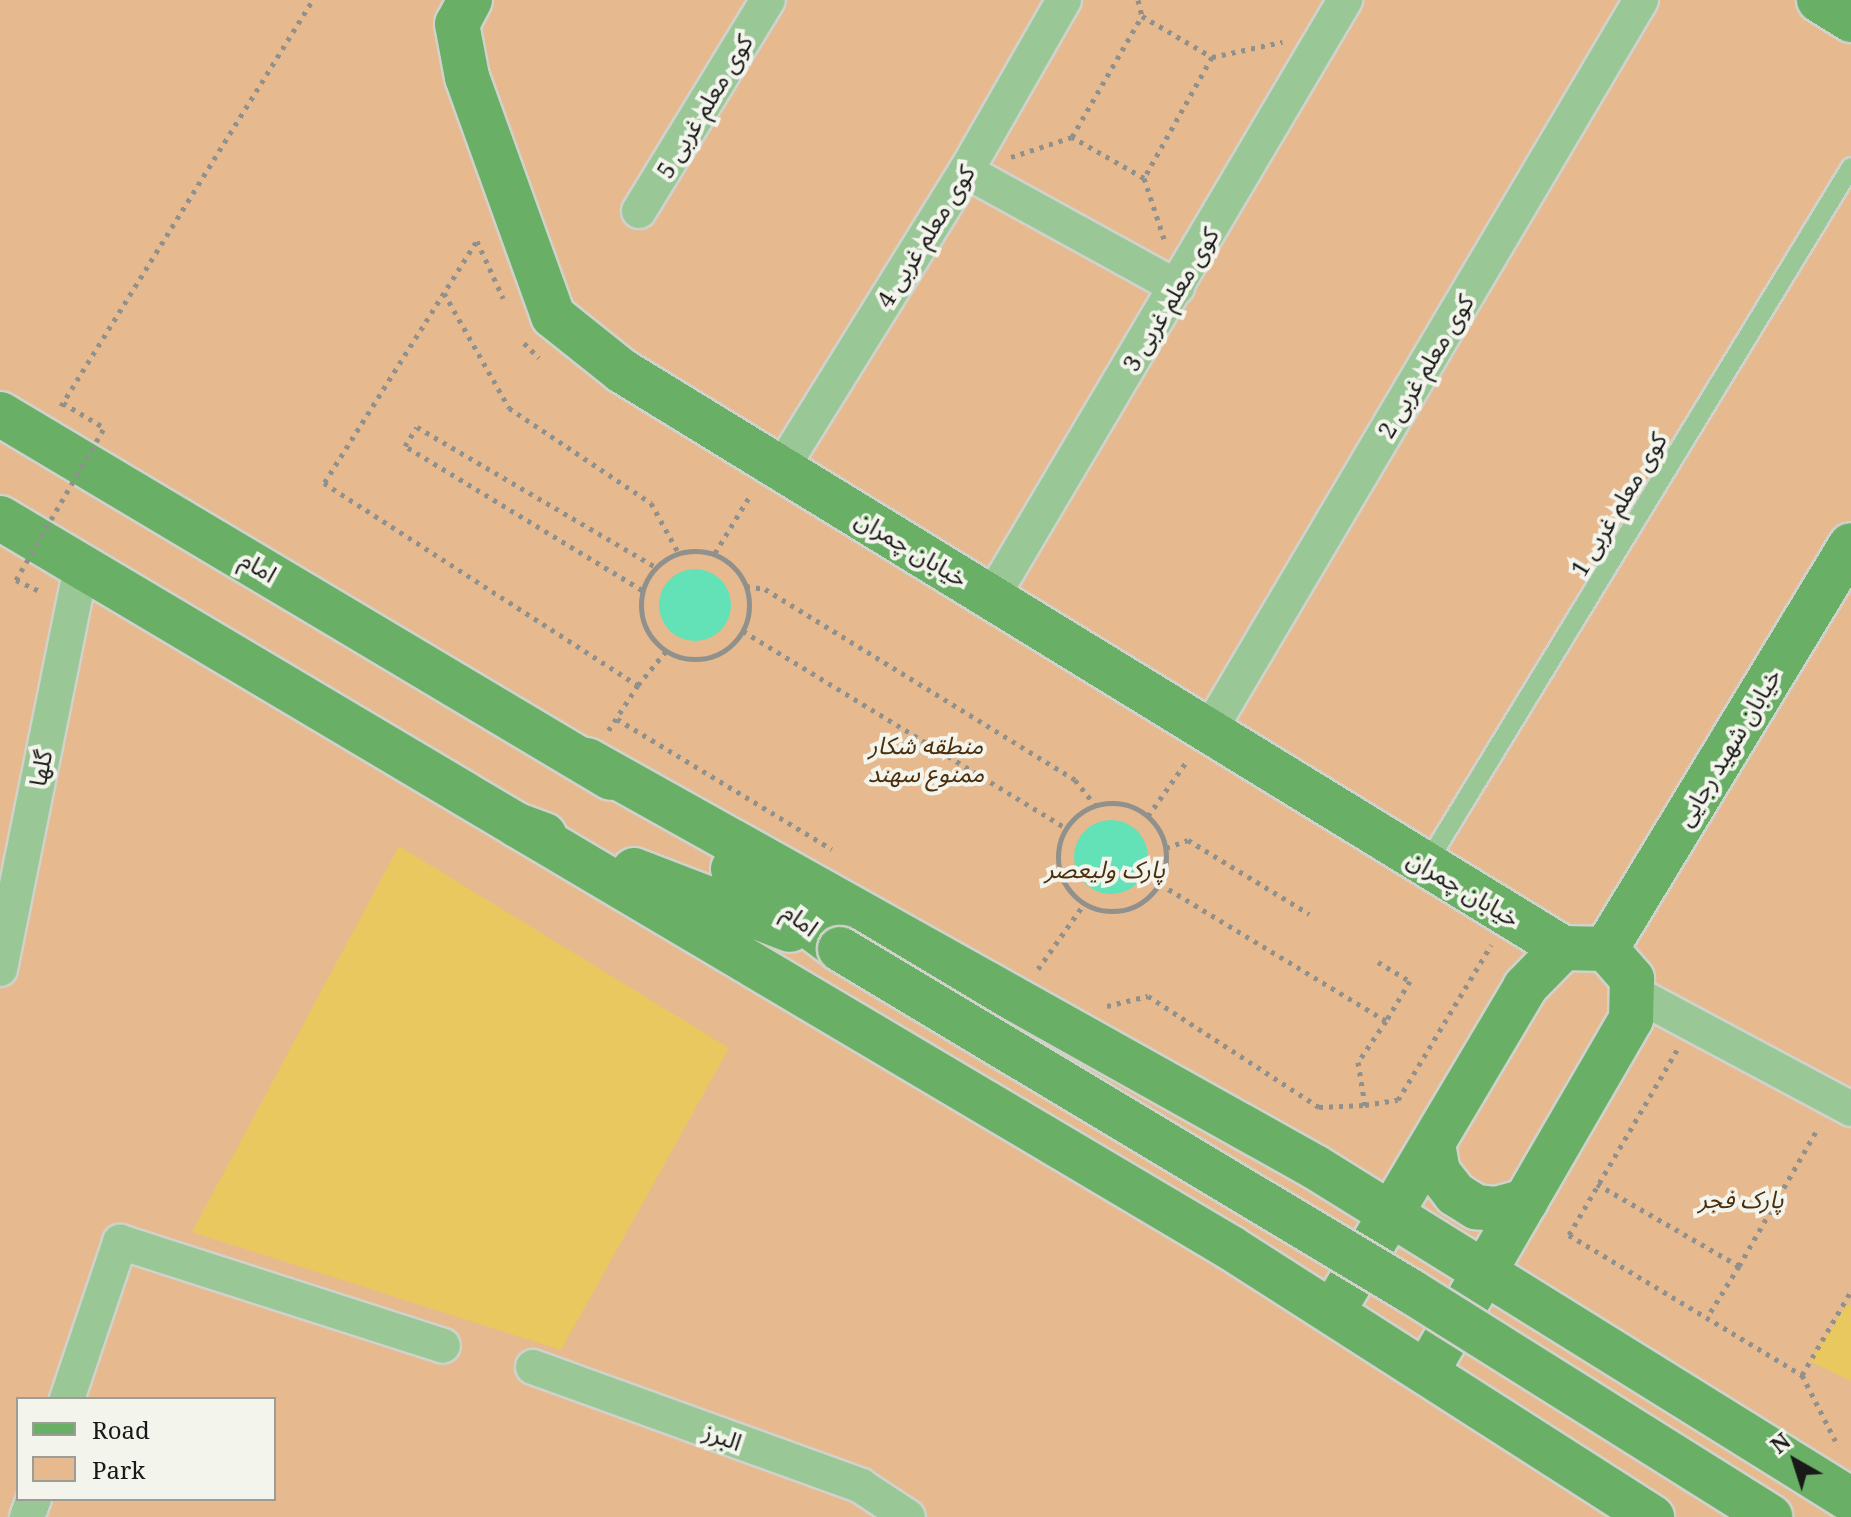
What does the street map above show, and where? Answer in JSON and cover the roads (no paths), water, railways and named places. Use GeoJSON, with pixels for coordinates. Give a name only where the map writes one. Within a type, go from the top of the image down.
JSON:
{"type":"FeatureCollection","features":[{"type":"Feature","properties":{"kind":"main road","name":"خیابان چمران"},"geometry":{"type":"LineString","coordinates":[[470,0],[457,24],[467,77],[553,316],[622,371],[1426,866],[1584,948]]}},
{"type":"Feature","properties":{"kind":"main road"},"geometry":{"type":"LineString","coordinates":[[1819,0],[1851,20]]}},
{"type":"Feature","properties":{"kind":"main road","name":"امام"},"geometry":{"type":"LineString","coordinates":[[0,414],[587,760],[840,949]]}},
{"type":"Feature","properties":{"kind":"main road","name":"امام"},"geometry":{"type":"LineString","coordinates":[[0,518],[517,825],[840,949]]}},
{"type":"Feature","properties":{"kind":"main road","name":"خیابان شهید رجایی"},"geometry":{"type":"LineString","coordinates":[[1333,1311],[1525,987],[1584,948],[1851,545]]}},
{"type":"Feature","properties":{"kind":"main road"},"geometry":{"type":"LineString","coordinates":[[587,760],[1315,1167],[1557,1314],[1848,1479]]}},
{"type":"Feature","properties":{"kind":"main road"},"geometry":{"type":"LineString","coordinates":[[517,825],[1231,1248],[1652,1517]]}},
{"type":"Feature","properties":{"kind":"main road"},"geometry":{"type":"LineString","coordinates":[[1427,1371],[1631,1019],[1636,994],[1627,971],[1584,948]]}},
{"type":"Feature","properties":{"kind":"main road"},"geometry":{"type":"LineString","coordinates":[[840,949],[1412,1292],[1770,1517]]}},
{"type":"Feature","properties":{"kind":"main road"},"geometry":{"type":"LineString","coordinates":[[1433,1144],[1438,1172],[1455,1194],[1486,1208],[1526,1201]]}},
{"type":"Feature","properties":{"kind":"main road"},"geometry":{"type":"LineString","coordinates":[[1231,1248],[1291,1265],[1320,1262],[1345,1241],[1349,1215],[1337,1189],[1315,1167]]}},
{"type":"Feature","properties":{"kind":"main road"},"geometry":{"type":"LineString","coordinates":[[1491,1412],[1474,1375],[1474,1345],[1486,1320],[1512,1307],[1557,1314]]}},
{"type":"Feature","properties":{"kind":"street","name":"کوی معلم غربی 5"},"geometry":{"type":"LineString","coordinates":[[639,211],[768,0]]}},
{"type":"Feature","properties":{"kind":"street","name":"کوی معلم غربی 4"},"geometry":{"type":"LineString","coordinates":[[775,466],[966,171],[1064,0]]}},
{"type":"Feature","properties":{"kind":"street","name":"کوی معلم غربی 3"},"geometry":{"type":"LineString","coordinates":[[992,597],[1345,0]]}},
{"type":"Feature","properties":{"kind":"street","name":"کوی معلم غربی 2"},"geometry":{"type":"LineString","coordinates":[[1209,731],[1641,0]]}},
{"type":"Feature","properties":{"kind":"street"},"geometry":{"type":"LineString","coordinates":[[966,171],[1177,287]]}},
{"type":"Feature","properties":{"kind":"street","name":"گلها"},"geometry":{"type":"LineString","coordinates":[[0,969],[81,568]]}},
{"type":"Feature","properties":{"kind":"street"},"geometry":{"type":"LineString","coordinates":[[1636,994],[1851,1109]]}},
{"type":"Feature","properties":{"kind":"street"},"geometry":{"type":"LineString","coordinates":[[68,1397],[120,1242],[443,1346]]}},
{"type":"Feature","properties":{"kind":"street","name":"البرز"},"geometry":{"type":"LineString","coordinates":[[533,1367],[861,1486],[908,1517]]}},
{"type":"Feature","properties":{"kind":"lane","name":"کوی معلم غربی 1"},"geometry":{"type":"LineString","coordinates":[[1426,866],[1851,167]]}},
{"type":"Feature","properties":{"kind":"park label","name":"منطقه شکار ممنوع سهند"},"geometry":{"type":"Point","coordinates":[926,759]}},
{"type":"Feature","properties":{"kind":"park label","name":"پارک ولیعصر"},"geometry":{"type":"Point","coordinates":[1105,869]}},
{"type":"Feature","properties":{"kind":"park label","name":"پارک فجر"},"geometry":{"type":"Point","coordinates":[1741,1199]}}]}
